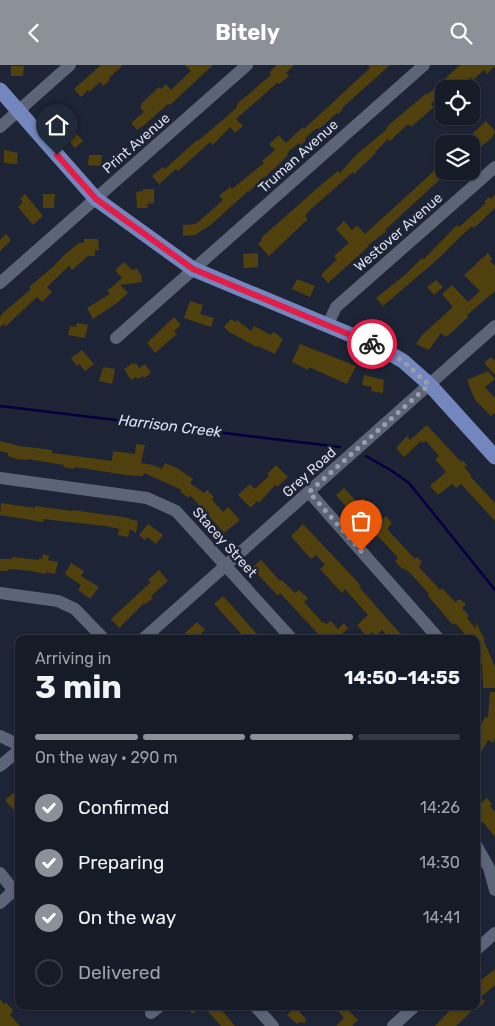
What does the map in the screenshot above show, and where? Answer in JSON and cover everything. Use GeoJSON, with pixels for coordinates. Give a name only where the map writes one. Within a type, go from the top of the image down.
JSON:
{"type":"FeatureCollection","features":[{"type":"Feature","properties":{"kind":"main road"},"geometry":{"type":"LineString","coordinates":[[0,90],[96,199],[193,269],[375,345],[403,361],[429,385],[495,457]]}},
{"type":"Feature","properties":{"kind":"street"},"geometry":{"type":"LineString","coordinates":[[0,127],[70,65]]}},
{"type":"Feature","properties":{"kind":"street","name":"Print Avenue"},"geometry":{"type":"LineString","coordinates":[[0,283],[247,65]]}},
{"type":"Feature","properties":{"kind":"street","name":"Truman Avenue"},"geometry":{"type":"LineString","coordinates":[[116,338],[424,65]]}},
{"type":"Feature","properties":{"kind":"street","name":"Westover Avenue"},"geometry":{"type":"LineString","coordinates":[[327,326],[336,307],[495,167]]}},
{"type":"Feature","properties":{"kind":"street","name":"Grey Road"},"geometry":{"type":"LineString","coordinates":[[148,635],[495,326]]}},
{"type":"Feature","properties":{"kind":"street","name":"Stacey Street"},"geometry":{"type":"LineString","coordinates":[[0,478],[147,498],[176,511],[288,635]]}},
{"type":"Feature","properties":{"kind":"street"},"geometry":{"type":"LineString","coordinates":[[309,492],[435,635]]}},
{"type":"Feature","properties":{"kind":"street"},"geometry":{"type":"LineString","coordinates":[[0,593],[58,601],[75,609],[100,635]]}},
{"type":"Feature","properties":{"kind":"street"},"geometry":{"type":"LineString","coordinates":[[0,736],[15,743]]}},
{"type":"Feature","properties":{"kind":"street"},"geometry":{"type":"LineString","coordinates":[[0,766],[15,753]]}},
{"type":"Feature","properties":{"kind":"street"},"geometry":{"type":"LineString","coordinates":[[480,852],[489,867],[495,890]]}},
{"type":"Feature","properties":{"kind":"street"},"geometry":{"type":"LineString","coordinates":[[0,873],[11,887],[10,893],[0,903]]}},
{"type":"Feature","properties":{"kind":"street"},"geometry":{"type":"LineString","coordinates":[[480,946],[495,933]]}},
{"type":"Feature","properties":{"kind":"street"},"geometry":{"type":"LineString","coordinates":[[258,1010],[272,1026]]}},
{"type":"Feature","properties":{"kind":"street"},"geometry":{"type":"LineString","coordinates":[[393,1026],[411,1010]]}},
{"type":"Feature","properties":{"kind":"building"},"geometry":{"type":"Polygon","coordinates":[[[101,65],[123,65],[103,86],[100,82],[81,97],[74,89],[101,65]]]}},
{"type":"Feature","properties":{"kind":"building"},"geometry":{"type":"Polygon","coordinates":[[[185,65],[213,65],[170,105],[168,104],[137,130],[131,123],[144,112],[140,108],[141,104],[159,87],[161,89],[166,84],[171,90],[191,71],[185,65]]]}},
{"type":"Feature","properties":{"kind":"building"},"geometry":{"type":"Polygon","coordinates":[[[276,65],[294,65],[286,73],[289,76],[279,84],[277,83],[236,119],[243,126],[235,133],[230,127],[213,145],[210,142],[178,171],[176,169],[159,184],[152,176],[163,167],[165,169],[226,117],[236,108],[238,103],[271,75],[269,73],[276,65]]]}},
{"type":"Feature","properties":{"kind":"building"},"geometry":{"type":"Polygon","coordinates":[[[368,65],[390,65],[342,108],[338,114],[305,138],[306,140],[301,145],[299,143],[287,153],[288,155],[276,167],[212,224],[195,235],[183,236],[183,225],[196,224],[223,200],[219,196],[230,187],[232,189],[264,163],[262,161],[275,150],[269,144],[279,135],[286,143],[303,127],[304,129],[370,68],[368,65]]]}},
{"type":"Feature","properties":{"kind":"building"},"geometry":{"type":"Polygon","coordinates":[[[460,65],[495,65],[487,74],[484,70],[473,80],[471,77],[468,80],[443,80],[460,65]]]}},
{"type":"Feature","properties":{"kind":"building"},"geometry":{"type":"Polygon","coordinates":[[[11,66],[24,66],[23,76],[11,76],[11,66]]]}},
{"type":"Feature","properties":{"kind":"building"},"geometry":{"type":"Polygon","coordinates":[[[435,88],[435,100],[431,104],[434,107],[411,127],[408,124],[390,141],[388,139],[354,174],[353,172],[310,210],[305,216],[308,219],[269,256],[258,244],[262,240],[261,238],[338,171],[340,173],[355,156],[387,129],[391,123],[435,88]]]}},
{"type":"Feature","properties":{"kind":"building"},"geometry":{"type":"Polygon","coordinates":[[[54,107],[62,108],[61,120],[52,120],[54,107]]]}},
{"type":"Feature","properties":{"kind":"building"},"geometry":{"type":"Polygon","coordinates":[[[486,121],[495,131],[493,137],[480,148],[480,135],[471,135],[486,121]]]}},
{"type":"Feature","properties":{"kind":"building"},"geometry":{"type":"Polygon","coordinates":[[[75,132],[83,141],[75,148],[67,139],[75,132]]]}},
{"type":"Feature","properties":{"kind":"building"},"geometry":{"type":"Polygon","coordinates":[[[4,150],[18,153],[17,164],[4,163],[4,150]]]}},
{"type":"Feature","properties":{"kind":"building"},"geometry":{"type":"Polygon","coordinates":[[[89,155],[102,155],[101,166],[88,165],[89,155]]]}},
{"type":"Feature","properties":{"kind":"building"},"geometry":{"type":"Polygon","coordinates":[[[435,171],[435,180],[439,180],[385,230],[386,232],[368,245],[328,283],[321,275],[337,259],[334,256],[349,243],[336,229],[344,221],[352,230],[357,225],[365,234],[435,171]]]}},
{"type":"Feature","properties":{"kind":"building"},"geometry":{"type":"Polygon","coordinates":[[[143,189],[154,189],[154,203],[147,204],[148,208],[137,208],[136,192],[143,191],[143,189]]]}},
{"type":"Feature","properties":{"kind":"building"},"geometry":{"type":"Polygon","coordinates":[[[25,194],[43,216],[33,225],[18,207],[23,202],[20,199],[25,194]]]}},
{"type":"Feature","properties":{"kind":"building"},"geometry":{"type":"Polygon","coordinates":[[[43,194],[55,194],[54,208],[43,208],[43,194]]]}},
{"type":"Feature","properties":{"kind":"building"},"geometry":{"type":"Polygon","coordinates":[[[495,194],[495,208],[474,228],[472,226],[438,259],[383,306],[376,298],[406,274],[422,258],[424,259],[457,225],[459,227],[486,203],[484,202],[489,197],[491,199],[495,194]]]}},
{"type":"Feature","properties":{"kind":"building"},"geometry":{"type":"Polygon","coordinates":[[[6,234],[11,240],[0,251],[0,240],[6,234]]]}},
{"type":"Feature","properties":{"kind":"building"},"geometry":{"type":"Polygon","coordinates":[[[84,239],[98,239],[99,250],[95,250],[95,256],[88,256],[72,270],[69,266],[47,287],[52,292],[42,302],[37,297],[6,326],[4,324],[0,327],[0,317],[3,313],[31,289],[29,287],[64,255],[79,243],[84,243],[84,239]]]}},
{"type":"Feature","properties":{"kind":"building"},"geometry":{"type":"Polygon","coordinates":[[[258,253],[258,267],[244,268],[243,254],[258,253]]]}},
{"type":"Feature","properties":{"kind":"building"},"geometry":{"type":"Polygon","coordinates":[[[488,253],[492,259],[490,261],[495,266],[495,291],[467,315],[468,317],[450,334],[445,337],[441,333],[429,350],[416,344],[422,335],[453,307],[442,294],[452,285],[468,302],[480,291],[464,275],[488,253]]]}},
{"type":"Feature","properties":{"kind":"building"},"geometry":{"type":"Polygon","coordinates":[[[124,262],[132,270],[138,269],[139,274],[141,273],[142,282],[120,285],[128,293],[93,319],[87,308],[110,294],[107,291],[122,278],[115,270],[124,262]]]}},
{"type":"Feature","properties":{"kind":"building"},"geometry":{"type":"Polygon","coordinates":[[[297,279],[315,286],[310,297],[292,289],[297,279]]]}},
{"type":"Feature","properties":{"kind":"building"},"geometry":{"type":"Polygon","coordinates":[[[436,280],[443,287],[434,295],[427,287],[436,280]]]}},
{"type":"Feature","properties":{"kind":"building"},"geometry":{"type":"Polygon","coordinates":[[[190,301],[203,305],[200,314],[214,318],[211,327],[184,318],[190,301]]]}},
{"type":"Feature","properties":{"kind":"building"},"geometry":{"type":"Polygon","coordinates":[[[174,317],[181,325],[174,331],[177,334],[155,353],[147,343],[174,317]]]}},
{"type":"Feature","properties":{"kind":"building"},"geometry":{"type":"Polygon","coordinates":[[[231,319],[236,322],[237,320],[251,331],[254,326],[271,335],[273,332],[279,335],[283,339],[275,354],[229,332],[224,327],[231,319]]]}},
{"type":"Feature","properties":{"kind":"building"},"geometry":{"type":"Polygon","coordinates":[[[77,323],[88,325],[85,338],[68,335],[70,326],[76,327],[77,323]]]}},
{"type":"Feature","properties":{"kind":"building"},"geometry":{"type":"Polygon","coordinates":[[[300,344],[356,366],[347,384],[309,367],[308,370],[292,362],[300,344]]]}},
{"type":"Feature","properties":{"kind":"building"},"geometry":{"type":"Polygon","coordinates":[[[82,350],[94,364],[85,371],[79,364],[77,366],[71,358],[82,350]]]}},
{"type":"Feature","properties":{"kind":"building"},"geometry":{"type":"Polygon","coordinates":[[[491,357],[495,361],[495,375],[484,363],[491,357]]]}},
{"type":"Feature","properties":{"kind":"building"},"geometry":{"type":"Polygon","coordinates":[[[133,363],[134,365],[136,363],[139,368],[145,364],[151,373],[144,378],[143,376],[138,379],[136,377],[131,380],[124,369],[133,363]]]}},
{"type":"Feature","properties":{"kind":"building"},"geometry":{"type":"Polygon","coordinates":[[[103,367],[115,369],[112,384],[99,381],[103,367]]]}},
{"type":"Feature","properties":{"kind":"building"},"geometry":{"type":"Polygon","coordinates":[[[488,371],[495,379],[485,387],[495,398],[495,413],[491,416],[475,400],[467,380],[488,371]]]}},
{"type":"Feature","properties":{"kind":"building"},"geometry":{"type":"Polygon","coordinates":[[[364,375],[384,380],[383,393],[371,391],[372,387],[362,385],[364,375]]]}},
{"type":"Feature","properties":{"kind":"building"},"geometry":{"type":"Polygon","coordinates":[[[427,425],[461,462],[462,460],[467,465],[464,467],[470,476],[495,503],[495,521],[461,484],[456,488],[452,484],[438,495],[430,486],[446,472],[435,459],[439,456],[426,441],[423,443],[421,441],[404,457],[396,448],[407,436],[410,440],[427,425]]]}},
{"type":"Feature","properties":{"kind":"building"},"geometry":{"type":"Polygon","coordinates":[[[0,441],[19,446],[52,450],[52,453],[112,461],[113,451],[135,454],[136,444],[145,445],[141,463],[162,469],[165,463],[177,468],[193,479],[190,483],[204,493],[207,490],[214,497],[212,499],[223,512],[228,507],[240,520],[224,533],[190,495],[189,498],[180,492],[182,490],[144,473],[143,476],[126,475],[75,467],[74,469],[64,467],[64,465],[17,459],[8,456],[8,453],[0,451],[0,441]]]}},
{"type":"Feature","properties":{"kind":"building"},"geometry":{"type":"Polygon","coordinates":[[[276,465],[288,477],[277,487],[275,485],[259,503],[257,501],[251,508],[238,495],[250,484],[255,489],[269,476],[267,474],[276,465]]]}},
{"type":"Feature","properties":{"kind":"building"},"geometry":{"type":"Polygon","coordinates":[[[344,488],[358,503],[363,498],[380,517],[383,519],[386,516],[392,523],[387,529],[415,559],[417,557],[422,562],[419,567],[440,590],[442,588],[455,602],[460,599],[466,605],[462,608],[476,629],[476,622],[485,639],[483,639],[495,667],[495,688],[483,688],[480,635],[466,635],[458,626],[454,623],[453,625],[410,573],[402,569],[395,561],[398,558],[378,536],[362,521],[357,519],[336,495],[344,488]]]}},
{"type":"Feature","properties":{"kind":"building"},"geometry":{"type":"Polygon","coordinates":[[[1,503],[129,518],[138,521],[136,533],[130,529],[128,537],[118,535],[119,529],[106,526],[43,519],[43,522],[0,515],[1,503]]]}},
{"type":"Feature","properties":{"kind":"building"},"geometry":{"type":"Polygon","coordinates":[[[148,524],[163,535],[156,544],[147,537],[145,540],[139,535],[148,524]]]}},
{"type":"Feature","properties":{"kind":"building"},"geometry":{"type":"Polygon","coordinates":[[[303,524],[354,578],[361,586],[359,587],[401,635],[386,635],[382,630],[377,635],[372,632],[369,635],[365,635],[357,625],[368,615],[345,589],[342,593],[320,569],[325,565],[316,555],[311,559],[291,536],[303,524]]]}},
{"type":"Feature","properties":{"kind":"building"},"geometry":{"type":"Polygon","coordinates":[[[43,554],[49,556],[48,560],[58,562],[55,574],[8,569],[8,571],[0,571],[0,559],[12,559],[12,557],[39,560],[39,558],[42,559],[43,554]]]}},
{"type":"Feature","properties":{"kind":"building"},"geometry":{"type":"Polygon","coordinates":[[[261,560],[280,581],[282,580],[295,593],[299,590],[308,598],[304,602],[323,623],[326,624],[331,621],[338,629],[344,623],[348,628],[341,635],[319,635],[280,593],[278,596],[252,568],[261,560]]]}},
{"type":"Feature","properties":{"kind":"building"},"geometry":{"type":"Polygon","coordinates":[[[71,563],[84,571],[81,576],[99,587],[90,599],[78,590],[81,585],[65,574],[71,563]]]}},
{"type":"Feature","properties":{"kind":"building"},"geometry":{"type":"Polygon","coordinates":[[[159,570],[168,581],[151,596],[153,598],[144,603],[119,628],[111,619],[151,582],[148,580],[159,570]]]}},
{"type":"Feature","properties":{"kind":"building"},"geometry":{"type":"Polygon","coordinates":[[[223,596],[257,635],[242,635],[214,604],[223,596]]]}},
{"type":"Feature","properties":{"kind":"building"},"geometry":{"type":"Polygon","coordinates":[[[197,622],[205,630],[200,635],[187,635],[185,633],[197,622]]]}},
{"type":"Feature","properties":{"kind":"building"},"geometry":{"type":"Polygon","coordinates":[[[490,692],[495,692],[495,738],[493,743],[488,740],[480,754],[480,727],[485,717],[488,718],[490,692]]]}},
{"type":"Feature","properties":{"kind":"building"},"geometry":{"type":"Polygon","coordinates":[[[15,792],[15,811],[5,800],[15,792]]]}},
{"type":"Feature","properties":{"kind":"building"},"geometry":{"type":"Polygon","coordinates":[[[487,798],[492,804],[490,806],[495,812],[495,837],[483,822],[480,821],[480,804],[487,798]]]}},
{"type":"Feature","properties":{"kind":"building"},"geometry":{"type":"Polygon","coordinates":[[[495,969],[495,985],[481,997],[485,1002],[480,1006],[480,981],[495,969]]]}},
{"type":"Feature","properties":{"kind":"building"},"geometry":{"type":"Polygon","coordinates":[[[0,999],[13,1010],[10,1015],[20,1026],[0,1026],[0,999]]]}},
{"type":"Feature","properties":{"kind":"building"},"geometry":{"type":"Polygon","coordinates":[[[189,1010],[197,1010],[193,1014],[189,1010]]]}},
{"type":"Feature","properties":{"kind":"building"},"geometry":{"type":"Polygon","coordinates":[[[207,1010],[221,1010],[235,1026],[221,1026],[207,1010]]]}},
{"type":"Feature","properties":{"kind":"building"},"geometry":{"type":"Polygon","coordinates":[[[292,1010],[298,1010],[305,1018],[306,1023],[300,1022],[297,1024],[287,1015],[292,1010]]]}},
{"type":"Feature","properties":{"kind":"building"},"geometry":{"type":"Polygon","coordinates":[[[348,1010],[358,1020],[352,1026],[336,1026],[344,1018],[338,1011],[348,1010]]]}},
{"type":"Feature","properties":{"kind":"building"},"geometry":{"type":"Polygon","coordinates":[[[450,1010],[473,1010],[456,1026],[435,1026],[450,1010]]]}},
{"type":"Feature","properties":{"kind":"waterway","name":"Harrison Creek"},"geometry":{"type":"LineString","coordinates":[[0,406],[340,447]]}},
{"type":"Feature","properties":{"kind":"waterway","name":"Harrison Creek"},"geometry":{"type":"LineString","coordinates":[[366,456],[409,483],[495,590]]}},
{"type":"Feature","properties":{"kind":"way so far"},"geometry":{"type":"LineString","coordinates":[[361,551],[309,492],[429,385],[403,361],[372,344]]}},
{"type":"Feature","properties":{"kind":"route"},"geometry":{"type":"LineString","coordinates":[[57,155],[96,199],[193,269],[372,344]]}}]}
